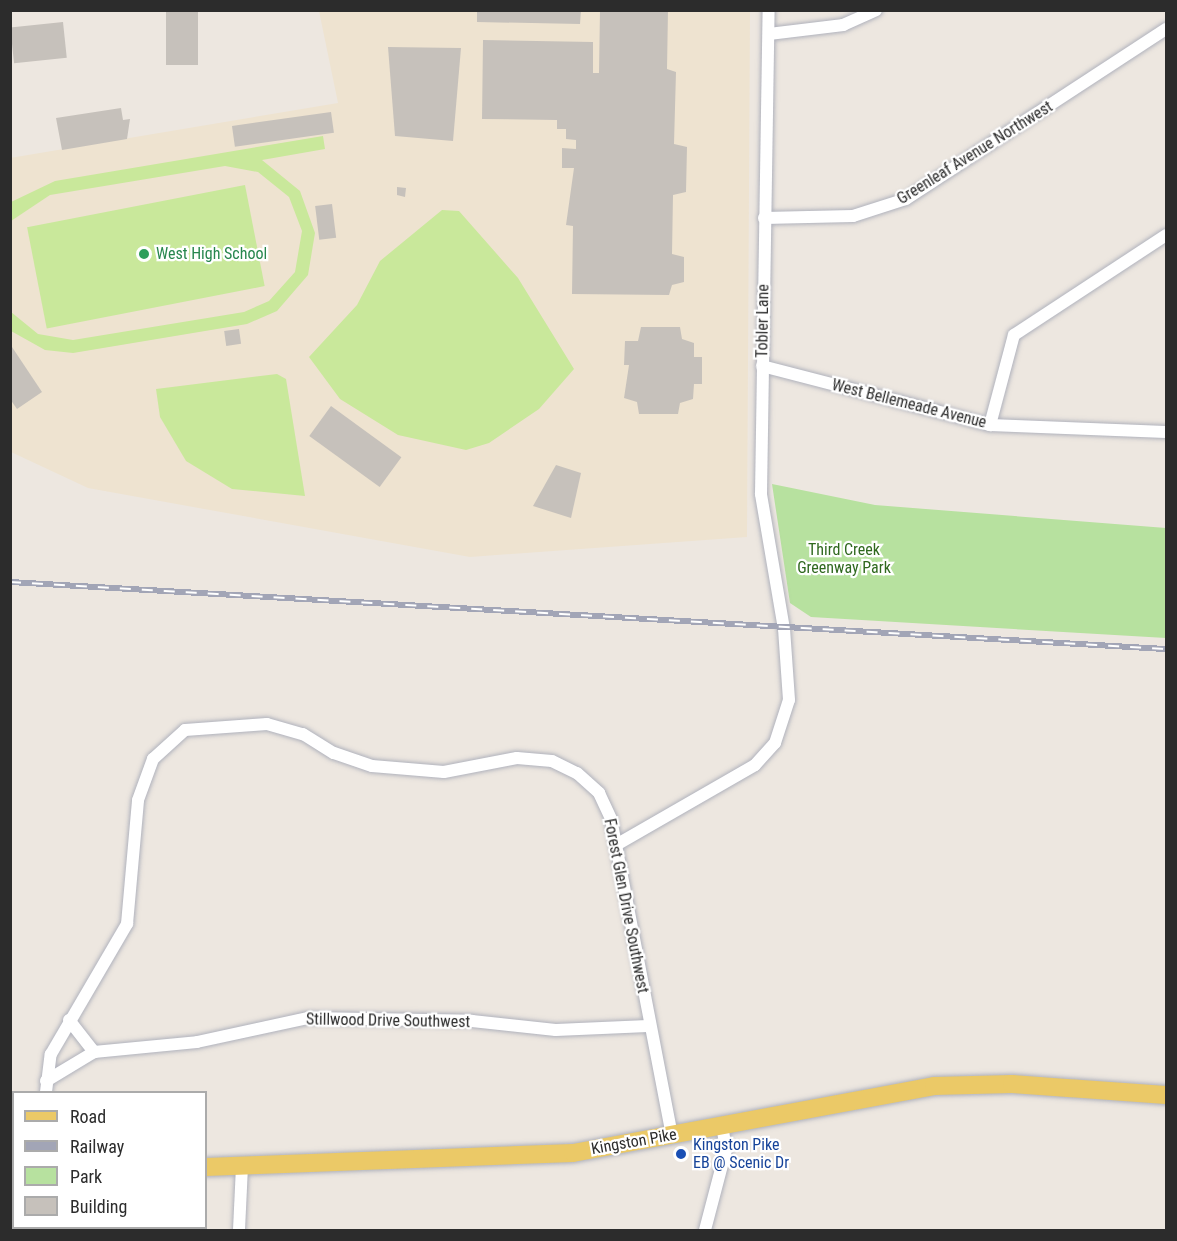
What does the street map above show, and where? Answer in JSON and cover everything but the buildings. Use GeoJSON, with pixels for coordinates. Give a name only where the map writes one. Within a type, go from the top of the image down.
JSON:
{"type":"FeatureCollection","features":[{"type":"Feature","properties":{"kind":"main road","name":"Kingston Pike"},"geometry":{"type":"LineString","coordinates":[[207,1167],[507,1158],[672,1135],[934,1086],[1012,1084],[1167,1095]]}},
{"type":"Feature","properties":{"kind":"street","name":"Tobler Lane"},"geometry":{"type":"LineString","coordinates":[[616,845],[754,765],[775,743],[789,700],[784,629],[761,494],[769,10]]}},
{"type":"Feature","properties":{"kind":"street"},"geometry":{"type":"LineString","coordinates":[[769,34],[843,25],[876,10]]}},
{"type":"Feature","properties":{"kind":"street","name":"Greenleaf Avenue Northwest"},"geometry":{"type":"LineString","coordinates":[[764,218],[853,216],[906,199],[1167,30]]}},
{"type":"Feature","properties":{"kind":"street"},"geometry":{"type":"LineString","coordinates":[[990,425],[1014,335],[1167,235]]}},
{"type":"Feature","properties":{"kind":"street","name":"West Bellemeade Avenue"},"geometry":{"type":"LineString","coordinates":[[762,366],[990,425],[1167,432]]}},
{"type":"Feature","properties":{"kind":"street","name":"Forest Glen Drive Southwest"},"geometry":{"type":"LineString","coordinates":[[46,1087],[51,1054],[69,1020],[104,972],[127,924],[138,800],[153,759],[185,730],[267,724],[303,734],[334,753],[372,766],[444,772],[517,758],[552,761],[577,773],[599,793],[616,845],[648,1026],[672,1135]]}},
{"type":"Feature","properties":{"kind":"street","name":"Stillwood Drive Southwest"},"geometry":{"type":"LineString","coordinates":[[46,1087],[94,1052],[197,1042],[308,1018],[472,1021],[556,1030],[648,1026]]}},
{"type":"Feature","properties":{"kind":"street"},"geometry":{"type":"LineString","coordinates":[[69,1020],[94,1052]]}},
{"type":"Feature","properties":{"kind":"street"},"geometry":{"type":"LineString","coordinates":[[705,1230],[726,1150],[722,1125]]}},
{"type":"Feature","properties":{"kind":"street"},"geometry":{"type":"LineString","coordinates":[[240,1230],[242,1167]]}},
{"type":"Feature","properties":{"kind":"shaded area","name":"West High School"},"geometry":{"type":"Polygon","coordinates":[[[319,11],[750,11],[747,537],[470,557],[88,488],[11,452],[10,158],[338,103],[319,11]]]}},
{"type":"Feature","properties":{"kind":"green space"},"geometry":{"type":"Polygon","coordinates":[[[323,136],[325,149],[262,160],[300,191],[315,233],[308,275],[277,311],[247,324],[73,353],[45,350],[11,331],[11,312],[38,334],[73,340],[244,312],[269,301],[295,272],[302,231],[289,197],[258,172],[225,166],[50,195],[11,221],[11,202],[55,181],[323,136]]]}},
{"type":"Feature","properties":{"kind":"green space","name":"West High School"},"geometry":{"type":"Polygon","coordinates":[[[245,185],[265,286],[47,328],[27,227],[245,185]]]}},
{"type":"Feature","properties":{"kind":"green space"},"geometry":{"type":"Polygon","coordinates":[[[442,210],[459,211],[518,278],[574,369],[539,409],[489,443],[466,450],[398,435],[340,399],[309,357],[357,305],[380,261],[442,210]]]}},
{"type":"Feature","properties":{"kind":"green space"},"geometry":{"type":"Polygon","coordinates":[[[277,374],[286,379],[305,496],[232,489],[186,461],[160,417],[156,389],[277,374]]]}},
{"type":"Feature","properties":{"kind":"green space","name":"Third Creek Greenway Park"},"geometry":{"type":"Polygon","coordinates":[[[772,484],[875,505],[1166,528],[1166,638],[811,617],[790,603],[772,484]]]}},
{"type":"Feature","properties":{"kind":"railway"},"geometry":{"type":"LineString","coordinates":[[10,582],[1166,649]]}},
{"type":"Feature","properties":{"kind":"place","name":"West High School"},"geometry":{"type":"Point","coordinates":[144,254]}},
{"type":"Feature","properties":{"kind":"place","name":"Kingston Pike EB @ Scenic Dr"},"geometry":{"type":"Point","coordinates":[681,1154]}}]}
